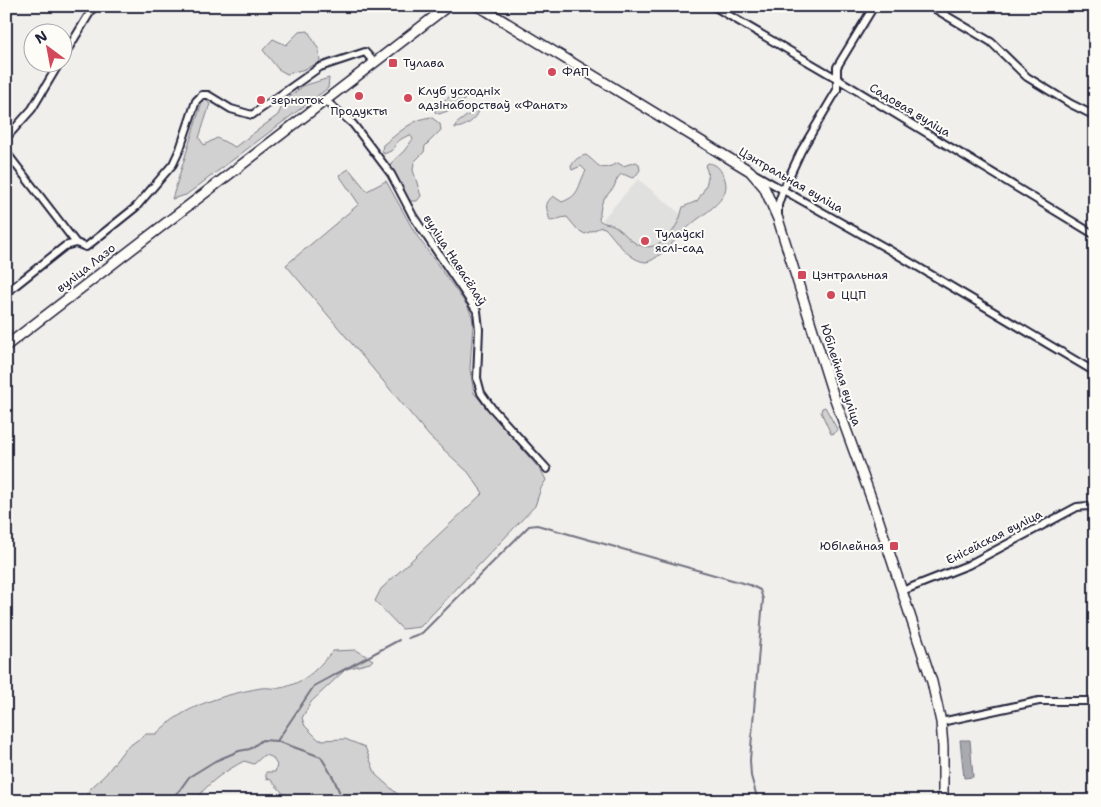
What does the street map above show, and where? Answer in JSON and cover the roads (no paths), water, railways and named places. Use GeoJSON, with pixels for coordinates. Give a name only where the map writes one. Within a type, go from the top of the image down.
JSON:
{"type":"FeatureCollection","features":[{"type":"Feature","properties":{"kind":"main road","name":"вуліца Лазо"},"geometry":{"type":"LineString","coordinates":[[6,346],[448,6]]}},
{"type":"Feature","properties":{"kind":"main road","name":"Цэнтральная вуліца"},"geometry":{"type":"LineString","coordinates":[[478,6],[750,171]]}},
{"type":"Feature","properties":{"kind":"main road","name":"Юбілейная вуліца"},"geometry":{"type":"LineString","coordinates":[[750,171],[764,187],[778,219],[832,391],[873,503],[932,682],[941,722],[943,801]]}},
{"type":"Feature","properties":{"kind":"street"},"geometry":{"type":"LineString","coordinates":[[72,42],[94,6]]}},
{"type":"Feature","properties":{"kind":"street","name":"Садовая вуліца"},"geometry":{"type":"LineString","coordinates":[[713,6],[1095,235]]}},
{"type":"Feature","properties":{"kind":"street"},"geometry":{"type":"LineString","coordinates":[[778,219],[778,205],[783,190],[801,151],[836,90],[837,67],[874,6]]}},
{"type":"Feature","properties":{"kind":"street"},"geometry":{"type":"LineString","coordinates":[[930,6],[991,42],[1027,78],[1095,116]]}},
{"type":"Feature","properties":{"kind":"street"},"geometry":{"type":"LineString","coordinates":[[6,152],[76,243],[86,247],[136,207],[173,164],[196,101],[202,95],[208,95],[231,109],[252,115],[320,67],[365,52],[374,62]]}},
{"type":"Feature","properties":{"kind":"street"},"geometry":{"type":"LineString","coordinates":[[6,138],[32,109],[54,72]]}},
{"type":"Feature","properties":{"kind":"street","name":"вуліца Навасёлаў"},"geometry":{"type":"LineString","coordinates":[[325,100],[354,124],[391,174],[413,216],[478,311],[477,378],[481,393],[491,407],[547,469]]}},
{"type":"Feature","properties":{"kind":"street","name":"Цэнтральная вуліца"},"geometry":{"type":"LineString","coordinates":[[750,171],[886,248],[1095,372]]}},
{"type":"Feature","properties":{"kind":"street"},"geometry":{"type":"LineString","coordinates":[[6,293],[65,246],[76,243]]}},
{"type":"Feature","properties":{"kind":"street","name":"Енісейская вуліца"},"geometry":{"type":"LineString","coordinates":[[902,591],[968,565],[1077,507],[1088,506],[1095,510]]}},
{"type":"Feature","properties":{"kind":"street"},"geometry":{"type":"LineString","coordinates":[[941,722],[1039,701],[1095,702]]}},
{"type":"Feature","properties":{"kind":"waterway"},"geometry":{"type":"LineString","coordinates":[[408,638],[422,633],[529,526],[537,525],[750,585],[760,590],[763,599],[750,760],[751,776],[758,801]]}},
{"type":"Feature","properties":{"kind":"waterway"},"geometry":{"type":"LineString","coordinates":[[277,741],[314,686],[399,640]]}},
{"type":"Feature","properties":{"kind":"waterway"},"geometry":{"type":"LineString","coordinates":[[168,801],[179,791],[189,777],[215,761],[239,751],[250,749],[262,740],[277,741],[321,757],[334,779],[343,801]]}},
{"type":"Feature","properties":{"kind":"place","name":"Тулава"},"geometry":{"type":"Point","coordinates":[393,63]}},
{"type":"Feature","properties":{"kind":"place","name":"ФАП"},"geometry":{"type":"Point","coordinates":[552,72]}},
{"type":"Feature","properties":{"kind":"place","name":"Продукты"},"geometry":{"type":"Point","coordinates":[359,96]}},
{"type":"Feature","properties":{"kind":"place","name":"Клуб усходніх адзінаборстваў «Фанат»"},"geometry":{"type":"Point","coordinates":[408,98]}},
{"type":"Feature","properties":{"kind":"place","name":"зерноток"},"geometry":{"type":"Point","coordinates":[261,100]}},
{"type":"Feature","properties":{"kind":"place","name":"Тулаўскі яслі-сад"},"geometry":{"type":"Point","coordinates":[645,241]}},
{"type":"Feature","properties":{"kind":"place","name":"Цэнтральная"},"geometry":{"type":"Point","coordinates":[802,275]}},
{"type":"Feature","properties":{"kind":"place","name":"ЦЦП"},"geometry":{"type":"Point","coordinates":[831,295]}},
{"type":"Feature","properties":{"kind":"place","name":"Юбілейная"},"geometry":{"type":"Point","coordinates":[894,546]}}]}
